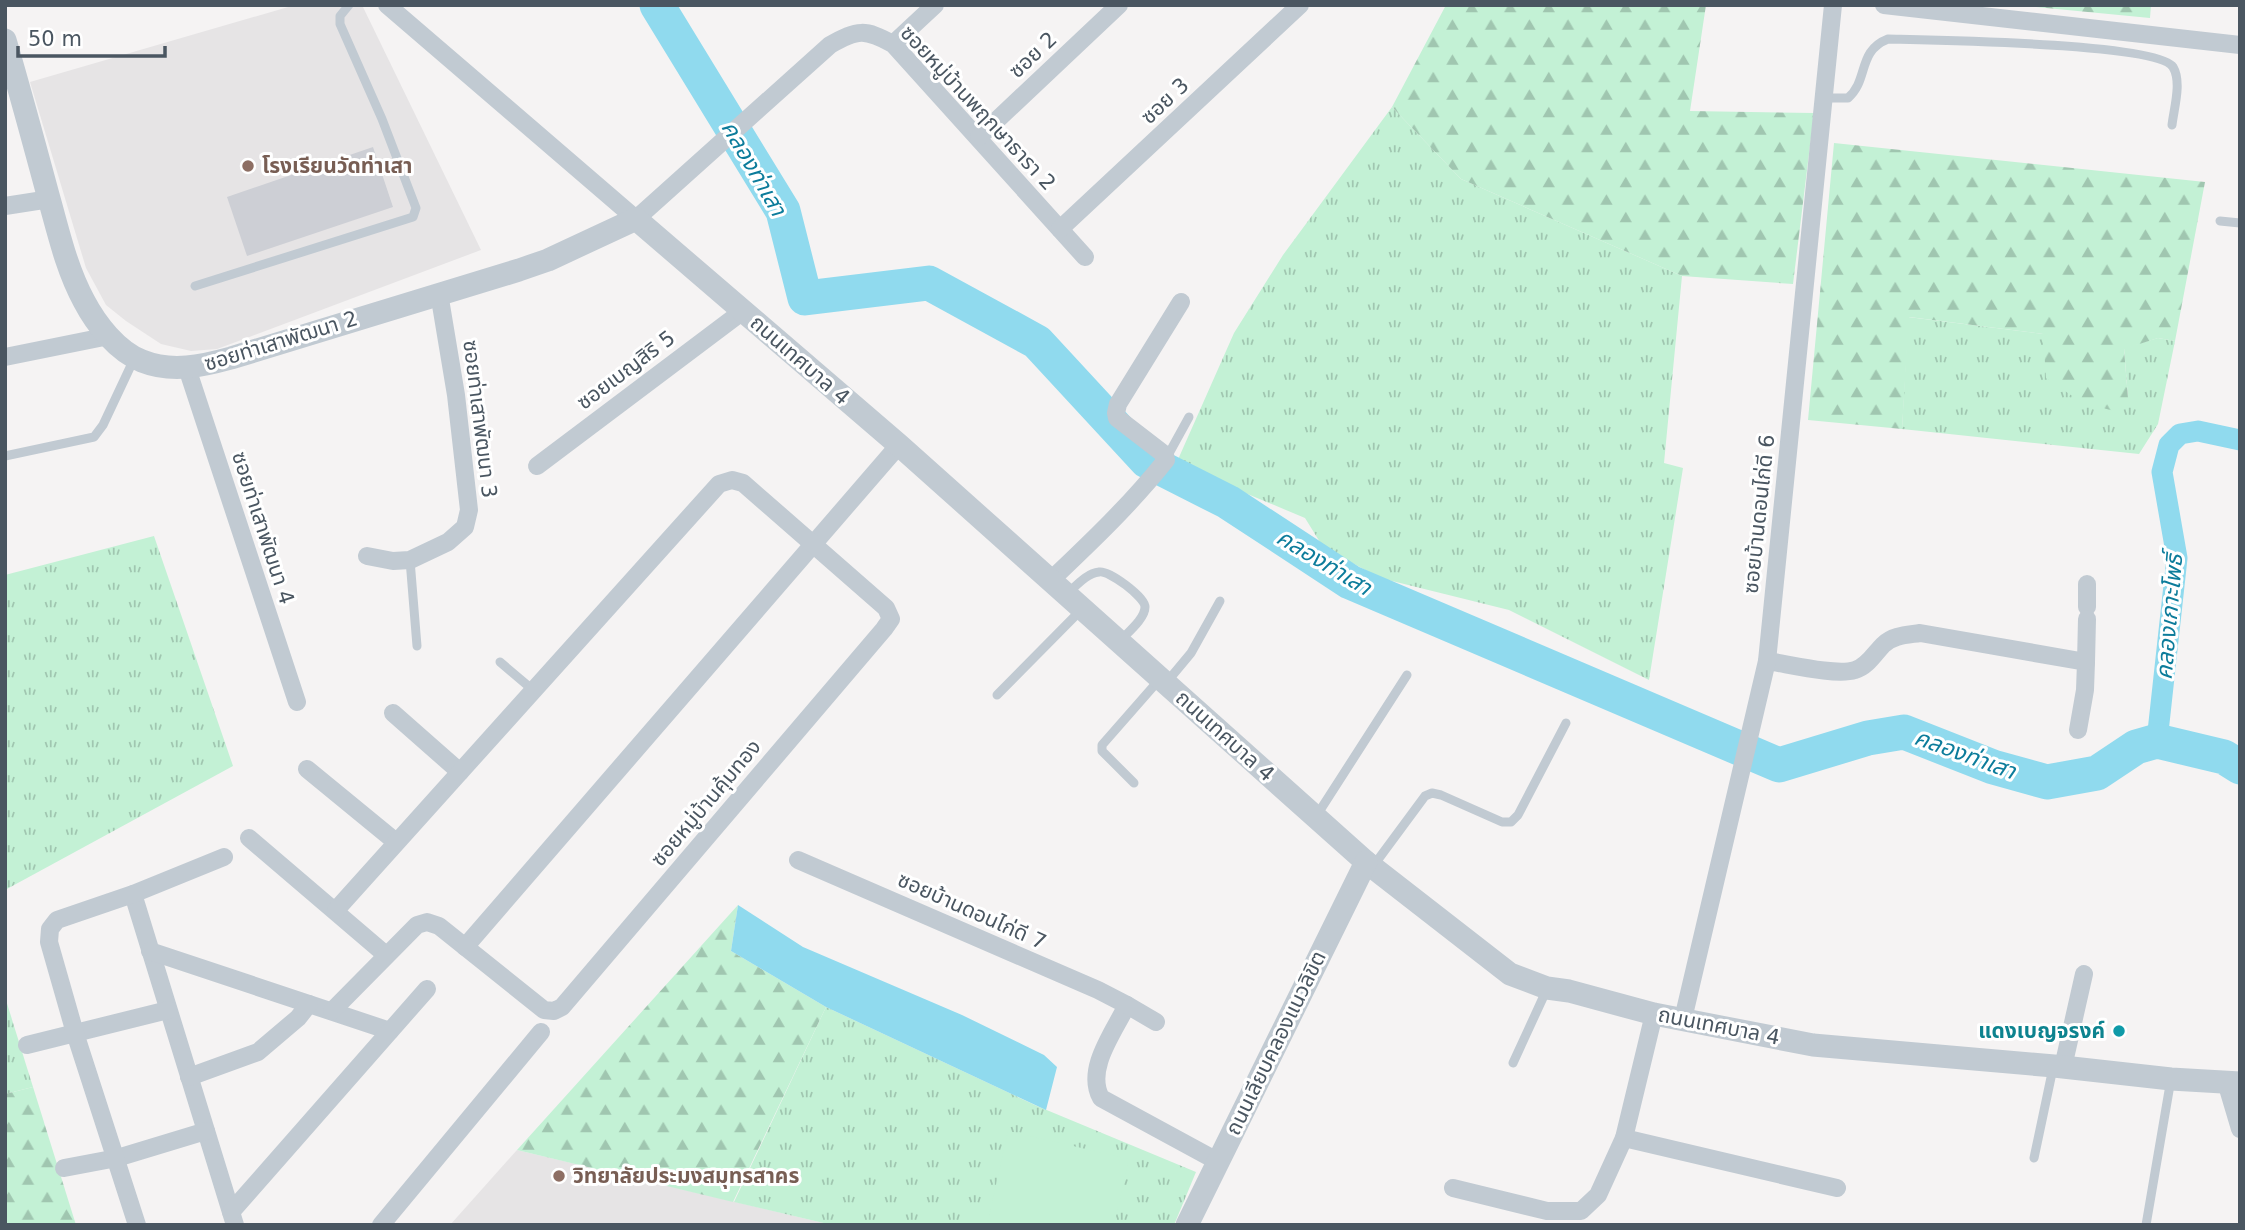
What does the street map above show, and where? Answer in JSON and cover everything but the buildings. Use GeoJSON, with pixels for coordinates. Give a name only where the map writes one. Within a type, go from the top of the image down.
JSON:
{"type":"FeatureCollection","features":[{"type":"Feature","properties":{"kind":"street","name":"ถนนเทศบาล 4"},"geometry":{"type":"LineString","coordinates":[[387,5],[899,445],[1369,864],[1510,974],[1547,988],[1654,1014],[1813,1045],[2233,1083]]}},
{"type":"Feature","properties":{"kind":"street"},"geometry":{"type":"LineString","coordinates":[[893,44],[935,5]]}},
{"type":"Feature","properties":{"kind":"street","name":"ซอย 2"},"geometry":{"type":"LineString","coordinates":[[979,137],[1119,5]]}},
{"type":"Feature","properties":{"kind":"street","name":"ซอย 3"},"geometry":{"type":"LineString","coordinates":[[1059,229],[1300,5]]}},
{"type":"Feature","properties":{"kind":"street","name":"ซอยบ้านดอนไก่ดี 6"},"geometry":{"type":"LineString","coordinates":[[1683,1019],[1766,661],[1833,5]]}},
{"type":"Feature","properties":{"kind":"street"},"geometry":{"type":"LineString","coordinates":[[1884,5],[2240,45]]}},
{"type":"Feature","properties":{"kind":"street","name":"ซอยหมู่บ้านพฤกษาธารา 2"},"geometry":{"type":"LineString","coordinates":[[636,219],[830,45],[852,33],[874,34],[893,44],[1085,257]]}},
{"type":"Feature","properties":{"kind":"street","name":"ซอยท่าเสาพัฒนา 2"},"geometry":{"type":"LineString","coordinates":[[5,40],[9,68],[66,259],[83,300],[99,326],[120,347],[141,361],[187,368],[231,358],[548,260],[636,219]]}},
{"type":"Feature","properties":{"kind":"street"},"geometry":{"type":"LineString","coordinates":[[5,206],[50,199]]}},
{"type":"Feature","properties":{"kind":"street","name":"ซอยท่าเสาพัฒนา 3"},"geometry":{"type":"LineString","coordinates":[[367,556],[393,561],[410,560],[447,542],[466,527],[469,510],[456,395],[439,293]]}},
{"type":"Feature","properties":{"kind":"street"},"geometry":{"type":"LineString","coordinates":[[1067,595],[1165,460],[1117,418],[1116,413],[1118,404],[1181,302]]}},
{"type":"Feature","properties":{"kind":"street","name":"ซอยเบญสิริ 5"},"geometry":{"type":"LineString","coordinates":[[537,466],[743,311]]}},
{"type":"Feature","properties":{"kind":"street"},"geometry":{"type":"LineString","coordinates":[[5,357],[109,336]]}},
{"type":"Feature","properties":{"kind":"street","name":"ซอยท่าเสาพัฒนา 4"},"geometry":{"type":"LineString","coordinates":[[187,368],[297,702]]}},
{"type":"Feature","properties":{"kind":"street"},"geometry":{"type":"LineString","coordinates":[[465,947],[899,445]]}},
{"type":"Feature","properties":{"kind":"street","name":"ซอยหมู่บ้านคุ้มทอง"},"geometry":{"type":"LineString","coordinates":[[332,1012],[417,925],[428,922],[439,926],[544,1010],[554,1011],[562,1007],[891,619],[886,608],[743,484],[732,480],[719,484],[336,910]]}},
{"type":"Feature","properties":{"kind":"street"},"geometry":{"type":"LineString","coordinates":[[2078,730],[2085,690],[2087,584]]}},
{"type":"Feature","properties":{"kind":"street"},"geometry":{"type":"LineString","coordinates":[[1766,661],[1842,672],[1857,670],[1875,656],[1884,643],[1899,635],[1920,633],[2086,662]]}},
{"type":"Feature","properties":{"kind":"street"},"geometry":{"type":"LineString","coordinates":[[393,713],[460,772]]}},
{"type":"Feature","properties":{"kind":"street"},"geometry":{"type":"LineString","coordinates":[[307,769],[396,842]]}},
{"type":"Feature","properties":{"kind":"street"},"geometry":{"type":"LineString","coordinates":[[249,838],[386,955]]}},
{"type":"Feature","properties":{"kind":"street"},"geometry":{"type":"LineString","coordinates":[[137,1225],[75,1033],[49,942],[50,929],[57,920],[224,858]]}},
{"type":"Feature","properties":{"kind":"street","name":"ซอยบ้านดอนไก่ดี 7"},"geometry":{"type":"LineString","coordinates":[[799,860],[1098,989],[1156,1022]]}},
{"type":"Feature","properties":{"kind":"street","name":"ถนนเลียบคลองแนวลิขิต"},"geometry":{"type":"LineString","coordinates":[[1187,1225],[1369,864]]}},
{"type":"Feature","properties":{"kind":"street"},"geometry":{"type":"LineString","coordinates":[[133,894],[233,1219]]}},
{"type":"Feature","properties":{"kind":"street"},"geometry":{"type":"LineString","coordinates":[[150,951],[390,1031]]}},
{"type":"Feature","properties":{"kind":"street"},"geometry":{"type":"LineString","coordinates":[[2058,1066],[2084,974]]}},
{"type":"Feature","properties":{"kind":"street"},"geometry":{"type":"LineString","coordinates":[[233,1219],[427,989]]}},
{"type":"Feature","properties":{"kind":"street"},"geometry":{"type":"LineString","coordinates":[[189,1077],[258,1052],[298,1018],[309,1004]]}},
{"type":"Feature","properties":{"kind":"street"},"geometry":{"type":"LineString","coordinates":[[1127,1005],[1097,1065],[1096,1089],[1101,1098],[1217,1161]]}},
{"type":"Feature","properties":{"kind":"street"},"geometry":{"type":"LineString","coordinates":[[27,1045],[168,1010]]}},
{"type":"Feature","properties":{"kind":"street"},"geometry":{"type":"LineString","coordinates":[[1453,1188],[1547,1211],[1581,1211],[1598,1195],[1624,1138],[1654,1014]]}},
{"type":"Feature","properties":{"kind":"street"},"geometry":{"type":"LineString","coordinates":[[381,1225],[541,1032]]}},
{"type":"Feature","properties":{"kind":"street"},"geometry":{"type":"LineString","coordinates":[[2233,1083],[2240,1129]]}},
{"type":"Feature","properties":{"kind":"street"},"geometry":{"type":"LineString","coordinates":[[64,1168],[117,1158],[206,1131]]}},
{"type":"Feature","properties":{"kind":"street"},"geometry":{"type":"LineString","coordinates":[[1624,1138],[1837,1188]]}},
{"type":"Feature","properties":{"kind":"lane"},"geometry":{"type":"LineString","coordinates":[[195,286],[413,217],[416,208],[382,119],[340,24],[340,16],[349,5]]}},
{"type":"Feature","properties":{"kind":"lane"},"geometry":{"type":"LineString","coordinates":[[1824,98],[1848,98],[1855,92],[1867,57],[1875,44],[1888,39],[2080,46],[2159,57],[2172,64],[2177,78],[2172,125]]}},
{"type":"Feature","properties":{"kind":"lane"},"geometry":{"type":"LineString","coordinates":[[2220,221],[2240,223]]}},
{"type":"Feature","properties":{"kind":"lane"},"geometry":{"type":"LineString","coordinates":[[5,456],[93,437],[103,425],[135,357]]}},
{"type":"Feature","properties":{"kind":"lane"},"geometry":{"type":"LineString","coordinates":[[1165,460],[1189,417]]}},
{"type":"Feature","properties":{"kind":"lane"},"geometry":{"type":"LineString","coordinates":[[410,560],[417,646]]}},
{"type":"Feature","properties":{"kind":"lane"},"geometry":{"type":"LineString","coordinates":[[997,695],[1067,595],[1087,577],[1099,572],[1108,573],[1142,598],[1145,606],[1143,614],[1119,642]]}},
{"type":"Feature","properties":{"kind":"lane"},"geometry":{"type":"LineString","coordinates":[[1134,783],[1102,751],[1102,745],[1191,653],[1220,601]]}},
{"type":"Feature","properties":{"kind":"lane"},"geometry":{"type":"LineString","coordinates":[[500,662],[533,691]]}},
{"type":"Feature","properties":{"kind":"lane"},"geometry":{"type":"LineString","coordinates":[[1316,817],[1407,675]]}},
{"type":"Feature","properties":{"kind":"lane"},"geometry":{"type":"LineString","coordinates":[[1369,864],[1425,796],[1432,793],[1441,794],[1502,822],[1511,821],[1518,816],[1566,723]]}},
{"type":"Feature","properties":{"kind":"lane"},"geometry":{"type":"LineString","coordinates":[[1513,1063],[1547,988]]}},
{"type":"Feature","properties":{"kind":"lane"},"geometry":{"type":"LineString","coordinates":[[2034,1158],[2058,1066]]}},
{"type":"Feature","properties":{"kind":"lane"},"geometry":{"type":"LineString","coordinates":[[2146,1225],[2171,1079]]}},
{"type":"Feature","properties":{"kind":"shaded area","name":"โรงเรียนวัดท่าเสา"},"geometry":{"type":"Polygon","coordinates":[[[295,5],[362,5],[481,250],[217,349],[191,351],[161,344],[106,305],[86,268],[30,82],[295,5]]]}},
{"type":"Feature","properties":{"kind":"shaded area","name":"วิทยาลัยประมงสมุทรสาคร"},"geometry":{"type":"Polygon","coordinates":[[[517,1150],[832,1225],[450,1225],[517,1150]]]}},
{"type":"Feature","properties":{"kind":"green space"},"geometry":{"type":"Polygon","coordinates":[[[1446,5],[1706,5],[1690,111],[1814,113],[1793,284],[1682,276],[1461,179],[1392,107],[1446,5]]]}},
{"type":"Feature","properties":{"kind":"green space"},"geometry":{"type":"Polygon","coordinates":[[[2036,5],[2151,5],[2150,18],[2036,5]]]}},
{"type":"Feature","properties":{"kind":"green space"},"geometry":{"type":"Polygon","coordinates":[[[1392,107],[1461,179],[1682,276],[1664,463],[1683,468],[1649,680],[1509,610],[1380,578],[1323,547],[1305,518],[1176,464],[1234,333],[1283,255],[1392,107]]]}},
{"type":"Feature","properties":{"kind":"green space"},"geometry":{"type":"Polygon","coordinates":[[[1834,143],[2205,182],[2175,341],[2158,338],[2124,349],[2128,398],[2114,411],[2081,402],[2046,378],[2043,334],[1909,317],[1902,429],[1808,420],[1834,143]]]}},
{"type":"Feature","properties":{"kind":"green space"},"geometry":{"type":"Polygon","coordinates":[[[1908,317],[2043,334],[2128,398],[2124,348],[2158,338],[2175,341],[2158,424],[2139,454],[1902,429],[1908,317]]]}},
{"type":"Feature","properties":{"kind":"green space"},"geometry":{"type":"Polygon","coordinates":[[[154,536],[233,766],[5,890],[5,575],[154,536]]]}},
{"type":"Feature","properties":{"kind":"green space"},"geometry":{"type":"Polygon","coordinates":[[[738,905],[731,951],[826,1007],[733,1202],[517,1150],[738,905]]]}},
{"type":"Feature","properties":{"kind":"green space"},"geometry":{"type":"Polygon","coordinates":[[[5,997],[33,1087],[5,1094],[5,997]]]}},
{"type":"Feature","properties":{"kind":"green space"},"geometry":{"type":"Polygon","coordinates":[[[826,1007],[1037,1106],[1196,1172],[1174,1225],[832,1225],[734,1202],[826,1007]]]}},
{"type":"Feature","properties":{"kind":"green space"},"geometry":{"type":"Polygon","coordinates":[[[33,1087],[76,1225],[5,1225],[5,1094],[33,1087]]]}},
{"type":"Feature","properties":{"kind":"green space"},"geometry":{"type":"Polygon","coordinates":[[[1008,1131],[1129,1159],[1114,1225],[987,1225],[1008,1131]]]}},
{"type":"Feature","properties":{"kind":"water"},"geometry":{"type":"Polygon","coordinates":[[[738,905],[803,947],[962,1015],[1044,1055],[1057,1067],[1046,1110],[826,1007],[731,951],[738,905]]]}},
{"type":"Feature","properties":{"kind":"waterway","name":"คลองท่าเสา"},"geometry":{"type":"LineString","coordinates":[[657,5],[783,211],[805,298],[929,283],[1037,342],[1147,461],[1228,502],[1350,582],[1779,765],[1868,738],[1904,732],[1993,767],[2047,782],[2097,773],[2136,747],[2157,741],[2224,757],[2240,767]]}},
{"type":"Feature","properties":{"kind":"waterway","name":"คลองเกาะโพธิ์"},"geometry":{"type":"LineString","coordinates":[[2157,741],[2177,558],[2162,472],[2169,445],[2180,434],[2198,431],[2240,440]]}},
{"type":"Feature","properties":{"kind":"place","name":"โรงเรียนวัดท่าเสา"},"geometry":{"type":"Point","coordinates":[248,166]}},
{"type":"Feature","properties":{"kind":"place","name":"แดงเบญจรงค์"},"geometry":{"type":"Point","coordinates":[2119,1031]}},
{"type":"Feature","properties":{"kind":"place","name":"วิทยาลัยประมงสมุทรสาคร"},"geometry":{"type":"Point","coordinates":[559,1176]}}]}
